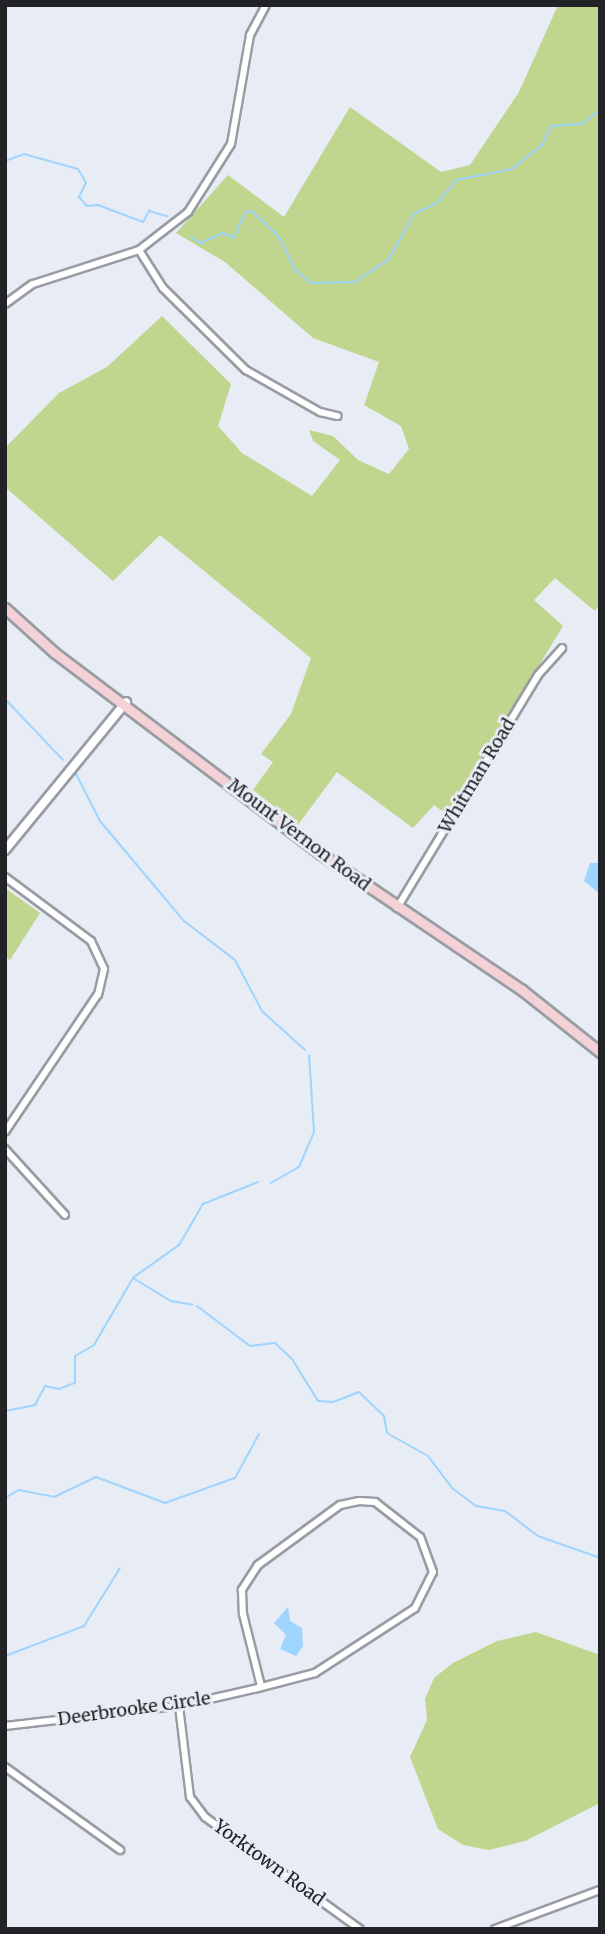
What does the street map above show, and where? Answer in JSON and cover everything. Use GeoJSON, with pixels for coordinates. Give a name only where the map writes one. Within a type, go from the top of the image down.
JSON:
{"type":"FeatureCollection","features":[{"type":"Feature","properties":{"kind":"main road","name":"Mount Vernon Road"},"geometry":{"type":"LineString","coordinates":[[5,608],[55,653],[126,702],[397,908],[522,990],[600,1052]]}},
{"type":"Feature","properties":{"kind":"street"},"geometry":{"type":"LineString","coordinates":[[5,304],[33,284],[139,250],[188,212],[218,172],[239,115],[250,35],[266,5]]}},
{"type":"Feature","properties":{"kind":"street"},"geometry":{"type":"LineString","coordinates":[[139,250],[163,288],[246,370],[320,412],[338,416]]}},
{"type":"Feature","properties":{"kind":"street","name":"Whitman Road"},"geometry":{"type":"LineString","coordinates":[[397,908],[538,675],[562,648]]}},
{"type":"Feature","properties":{"kind":"street"},"geometry":{"type":"LineString","coordinates":[[5,850],[126,702]]}},
{"type":"Feature","properties":{"kind":"street"},"geometry":{"type":"LineString","coordinates":[[5,877],[91,941],[101,956],[104,981],[5,1132]]}},
{"type":"Feature","properties":{"kind":"street"},"geometry":{"type":"LineString","coordinates":[[5,1149],[65,1215]]}},
{"type":"Feature","properties":{"kind":"street","name":"Deerbrooke Circle"},"geometry":{"type":"LineString","coordinates":[[5,1726],[179,1706],[315,1673],[415,1608],[433,1572],[420,1537],[375,1502],[359,1501],[340,1506],[258,1565],[242,1590],[243,1614],[261,1686]]}},
{"type":"Feature","properties":{"kind":"street","name":"Yorktown Road"},"geometry":{"type":"LineString","coordinates":[[179,1706],[190,1797],[205,1816],[360,1929]]}},
{"type":"Feature","properties":{"kind":"street"},"geometry":{"type":"LineString","coordinates":[[5,1767],[120,1850]]}},
{"type":"Feature","properties":{"kind":"street"},"geometry":{"type":"LineString","coordinates":[[495,1929],[600,1890]]}},
{"type":"Feature","properties":{"kind":"green space"},"geometry":{"type":"Polygon","coordinates":[[[558,5],[600,5],[600,603],[595,611],[555,578],[534,600],[563,626],[448,815],[434,805],[413,828],[337,772],[298,825],[253,790],[273,762],[261,754],[291,714],[311,658],[160,535],[113,581],[5,487],[5,448],[59,393],[107,367],[162,316],[231,384],[218,426],[242,453],[312,496],[340,460],[313,441],[309,430],[333,436],[358,460],[389,474],[409,449],[401,426],[364,405],[379,362],[313,338],[225,262],[176,233],[228,175],[284,217],[350,107],[441,172],[470,165],[519,92],[558,5]]]}},
{"type":"Feature","properties":{"kind":"green space"},"geometry":{"type":"Polygon","coordinates":[[[5,888],[40,913],[10,960],[5,957],[5,888]]]}},
{"type":"Feature","properties":{"kind":"green space"},"geometry":{"type":"Polygon","coordinates":[[[536,1632],[600,1655],[600,1803],[525,1841],[489,1850],[463,1845],[438,1829],[410,1757],[427,1720],[425,1699],[434,1678],[453,1663],[497,1641],[536,1632]]]}},
{"type":"Feature","properties":{"kind":"water"},"geometry":{"type":"Polygon","coordinates":[[[590,863],[600,863],[600,894],[584,881],[590,863]]]}},
{"type":"Feature","properties":{"kind":"water"},"geometry":{"type":"Polygon","coordinates":[[[288,1607],[290,1621],[302,1628],[303,1646],[296,1656],[280,1649],[286,1635],[274,1623],[288,1607]]]}},
{"type":"Feature","properties":{"kind":"waterway"},"geometry":{"type":"LineString","coordinates":[[191,237],[200,243],[223,233],[233,238],[246,211],[253,212],[279,237],[295,270],[311,283],[355,282],[388,260],[414,214],[437,203],[456,180],[512,169],[542,145],[551,126],[582,124],[600,110]]}},
{"type":"Feature","properties":{"kind":"waterway"},"geometry":{"type":"LineString","coordinates":[[5,161],[24,154],[78,169],[86,183],[79,197],[87,206],[98,205],[143,222],[149,211],[167,216]]}},
{"type":"Feature","properties":{"kind":"waterway"},"geometry":{"type":"LineString","coordinates":[[5,699],[63,760]]}},
{"type":"Feature","properties":{"kind":"waterway"},"geometry":{"type":"LineString","coordinates":[[75,772],[100,821],[184,921],[235,960],[262,1011],[305,1050]]}},
{"type":"Feature","properties":{"kind":"waterway"},"geometry":{"type":"LineString","coordinates":[[271,1183],[299,1167],[314,1132],[309,1055]]}},
{"type":"Feature","properties":{"kind":"waterway"},"geometry":{"type":"LineString","coordinates":[[134,1277],[179,1245],[203,1204],[258,1182]]}},
{"type":"Feature","properties":{"kind":"waterway"},"geometry":{"type":"LineString","coordinates":[[5,1411],[35,1405],[45,1386],[59,1389],[75,1383],[75,1356],[94,1345],[133,1278],[171,1301],[193,1305]]}},
{"type":"Feature","properties":{"kind":"waterway"},"geometry":{"type":"LineString","coordinates":[[197,1306],[250,1346],[275,1343],[292,1359],[318,1401],[333,1402],[359,1392],[384,1416],[387,1433],[428,1456],[452,1488],[476,1506],[505,1511],[538,1536],[600,1558]]}},
{"type":"Feature","properties":{"kind":"waterway"},"geometry":{"type":"LineString","coordinates":[[5,1498],[19,1490],[54,1497],[96,1477],[165,1503],[235,1478],[259,1434]]}},
{"type":"Feature","properties":{"kind":"waterway"},"geometry":{"type":"LineString","coordinates":[[5,1656],[84,1626],[120,1568]]}}]}
